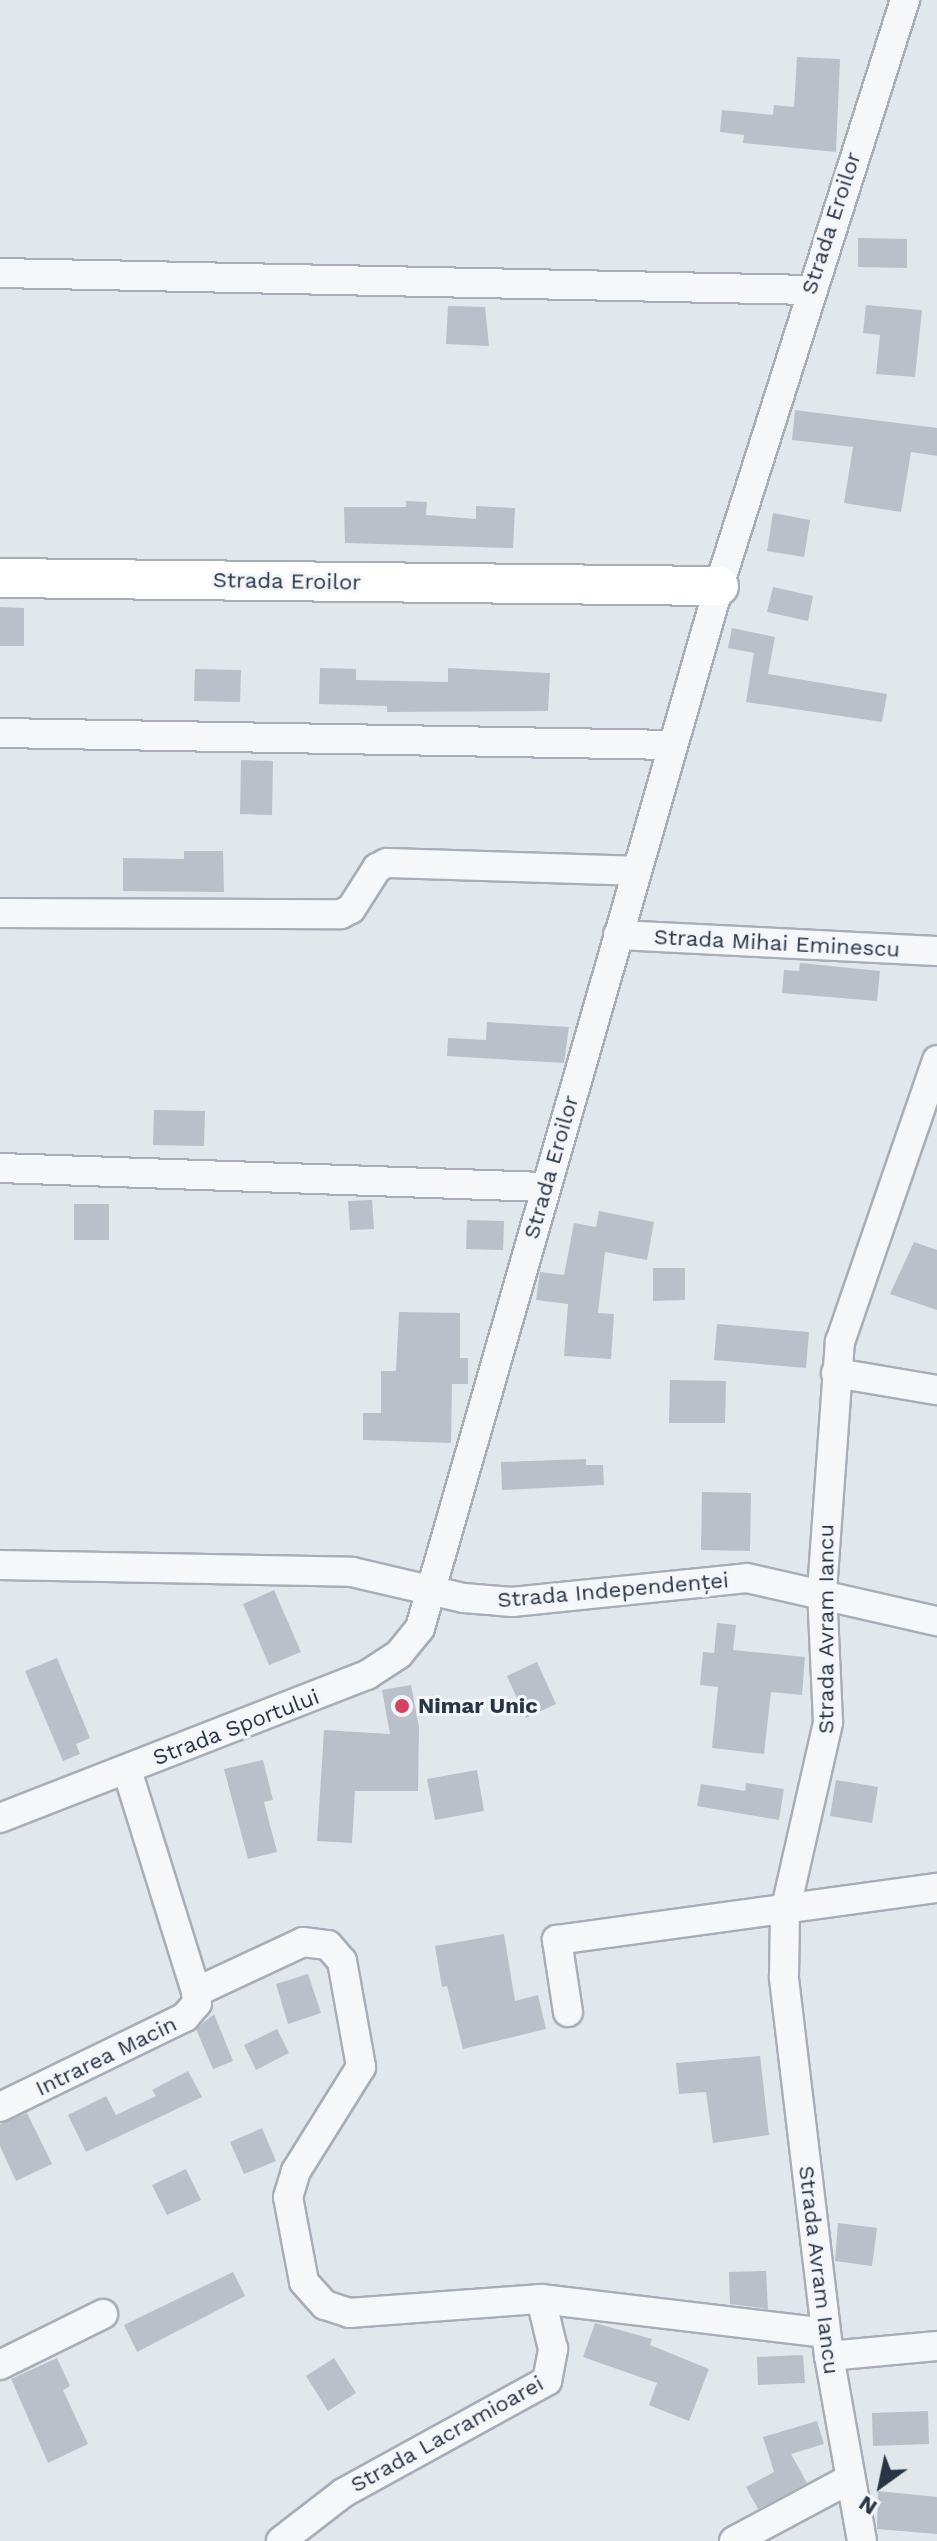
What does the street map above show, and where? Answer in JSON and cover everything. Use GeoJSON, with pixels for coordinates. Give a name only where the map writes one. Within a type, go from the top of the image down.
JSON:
{"type":"FeatureCollection","features":[{"type":"Feature","properties":{"kind":"street","name":"Strada Eroilor"},"geometry":{"type":"LineString","coordinates":[[433,1590],[545,1187],[719,586],[810,290],[905,0]]}},
{"type":"Feature","properties":{"kind":"street"},"geometry":{"type":"LineString","coordinates":[[0,273],[810,290]]}},
{"type":"Feature","properties":{"kind":"street","name":"Strada Eroilor"},"geometry":{"type":"LineString","coordinates":[[0,578],[719,586]]}},
{"type":"Feature","properties":{"kind":"street"},"geometry":{"type":"LineString","coordinates":[[0,733],[673,745]]}},
{"type":"Feature","properties":{"kind":"street"},"geometry":{"type":"LineString","coordinates":[[0,913],[341,914],[351,909],[377,868],[387,863],[636,871]]}},
{"type":"Feature","properties":{"kind":"street","name":"Strada Mihai Eminescu"},"geometry":{"type":"LineString","coordinates":[[618,935],[937,951]]}},
{"type":"Feature","properties":{"kind":"street","name":"Strada Avram Iancu"},"geometry":{"type":"LineString","coordinates":[[862,2541],[848,2480],[828,2345],[784,1977],[785,1912],[828,1722],[822,1591],[840,1342],[937,1060]]}},
{"type":"Feature","properties":{"kind":"street"},"geometry":{"type":"LineString","coordinates":[[0,1168],[545,1187]]}},
{"type":"Feature","properties":{"kind":"street"},"geometry":{"type":"LineString","coordinates":[[836,1373],[937,1390]]}},
{"type":"Feature","properties":{"kind":"street","name":"Strada Independenței"},"geometry":{"type":"LineString","coordinates":[[0,1565],[329,1571],[512,1602],[747,1578],[822,1591],[937,1621]]}},
{"type":"Feature","properties":{"kind":"street","name":"Strada Sportului"},"geometry":{"type":"LineString","coordinates":[[0,1818],[384,1666],[412,1641],[433,1590]]}},
{"type":"Feature","properties":{"kind":"street"},"geometry":{"type":"LineString","coordinates":[[127,1770],[196,1992],[303,1942],[328,1945],[342,1961],[361,2067],[296,2171],[288,2197],[304,2282],[313,2295],[349,2313],[541,2299],[828,2345],[937,2346]]}},
{"type":"Feature","properties":{"kind":"street"},"geometry":{"type":"LineString","coordinates":[[568,2012],[557,1940],[785,1912],[937,1888]]}},
{"type":"Feature","properties":{"kind":"street","name":"Intrarea Macin"},"geometry":{"type":"LineString","coordinates":[[0,2107],[185,2017],[197,2003],[196,1992]]}},
{"type":"Feature","properties":{"kind":"street","name":"Strada Lacramioarei"},"geometry":{"type":"LineString","coordinates":[[281,2541],[343,2493],[547,2381],[553,2373],[553,2349],[541,2299]]}},
{"type":"Feature","properties":{"kind":"street"},"geometry":{"type":"LineString","coordinates":[[0,2365],[103,2314]]}},
{"type":"Feature","properties":{"kind":"street"},"geometry":{"type":"LineString","coordinates":[[734,2541],[848,2480]]}},
{"type":"Feature","properties":{"kind":"building"},"geometry":{"type":"Polygon","coordinates":[[[797,57],[840,59],[836,152],[743,143],[744,135],[720,132],[722,110],[773,115],[774,105],[794,107],[797,57]]]}},
{"type":"Feature","properties":{"kind":"building"},"geometry":{"type":"Polygon","coordinates":[[[858,238],[907,239],[907,268],[858,267],[858,238]]]}},
{"type":"Feature","properties":{"kind":"building"},"geometry":{"type":"Polygon","coordinates":[[[866,305],[922,310],[915,377],[876,374],[880,335],[863,333],[866,305]]]}},
{"type":"Feature","properties":{"kind":"building"},"geometry":{"type":"Polygon","coordinates":[[[448,306],[485,307],[489,346],[446,344],[448,306]]]}},
{"type":"Feature","properties":{"kind":"building"},"geometry":{"type":"Polygon","coordinates":[[[795,410],[937,428],[937,456],[911,452],[901,512],[844,503],[853,447],[792,440],[795,410]]]}},
{"type":"Feature","properties":{"kind":"building"},"geometry":{"type":"Polygon","coordinates":[[[406,501],[427,502],[426,515],[476,519],[476,506],[515,508],[513,548],[345,543],[344,507],[406,507],[406,501]]]}},
{"type":"Feature","properties":{"kind":"building"},"geometry":{"type":"Polygon","coordinates":[[[773,513],[810,520],[804,557],[767,551],[773,513]]]}},
{"type":"Feature","properties":{"kind":"building"},"geometry":{"type":"Polygon","coordinates":[[[773,587],[813,596],[808,621],[767,612],[773,587]]]}},
{"type":"Feature","properties":{"kind":"building"},"geometry":{"type":"Polygon","coordinates":[[[0,607],[24,608],[24,646],[0,646],[0,607]]]}},
{"type":"Feature","properties":{"kind":"building"},"geometry":{"type":"Polygon","coordinates":[[[732,628],[775,637],[768,674],[887,694],[882,722],[746,702],[754,653],[728,648],[732,628]]]}},
{"type":"Feature","properties":{"kind":"building"},"geometry":{"type":"Polygon","coordinates":[[[320,668],[356,669],[356,680],[448,682],[448,668],[550,673],[548,711],[387,712],[387,706],[319,704],[320,668]]]}},
{"type":"Feature","properties":{"kind":"building"},"geometry":{"type":"Polygon","coordinates":[[[195,669],[241,670],[240,702],[194,701],[195,669]]]}},
{"type":"Feature","properties":{"kind":"building"},"geometry":{"type":"Polygon","coordinates":[[[241,760],[273,761],[272,815],[240,814],[241,760]]]}},
{"type":"Feature","properties":{"kind":"building"},"geometry":{"type":"Polygon","coordinates":[[[184,851],[223,851],[224,892],[123,891],[123,858],[184,859],[184,851]]]}},
{"type":"Feature","properties":{"kind":"building"},"geometry":{"type":"Polygon","coordinates":[[[800,963],[880,971],[877,1001],[782,993],[784,970],[799,971],[800,963]]]}},
{"type":"Feature","properties":{"kind":"building"},"geometry":{"type":"Polygon","coordinates":[[[487,1022],[569,1027],[564,1063],[447,1056],[448,1038],[486,1040],[487,1022]]]}},
{"type":"Feature","properties":{"kind":"building"},"geometry":{"type":"Polygon","coordinates":[[[154,1110],[205,1111],[204,1146],[153,1145],[154,1110]]]}},
{"type":"Feature","properties":{"kind":"building"},"geometry":{"type":"Polygon","coordinates":[[[372,1200],[374,1229],[350,1230],[348,1201],[372,1200]]]}},
{"type":"Feature","properties":{"kind":"building"},"geometry":{"type":"Polygon","coordinates":[[[74,1204],[109,1204],[109,1240],[74,1240],[74,1204]]]}},
{"type":"Feature","properties":{"kind":"building"},"geometry":{"type":"Polygon","coordinates":[[[599,1211],[654,1222],[647,1260],[605,1252],[598,1313],[614,1314],[611,1359],[564,1356],[568,1304],[536,1300],[540,1272],[564,1275],[574,1223],[596,1227],[599,1211]]]}},
{"type":"Feature","properties":{"kind":"building"},"geometry":{"type":"Polygon","coordinates":[[[467,1220],[504,1221],[503,1250],[466,1249],[467,1220]]]}},
{"type":"Feature","properties":{"kind":"building"},"geometry":{"type":"Polygon","coordinates":[[[914,1242],[937,1250],[937,1310],[890,1294],[914,1242]]]}},
{"type":"Feature","properties":{"kind":"building"},"geometry":{"type":"Polygon","coordinates":[[[653,1268],[685,1268],[685,1300],[653,1301],[653,1268]]]}},
{"type":"Feature","properties":{"kind":"building"},"geometry":{"type":"Polygon","coordinates":[[[399,1312],[460,1313],[460,1358],[468,1358],[468,1384],[452,1384],[451,1443],[363,1440],[363,1413],[381,1413],[381,1371],[396,1371],[399,1312]]]}},
{"type":"Feature","properties":{"kind":"building"},"geometry":{"type":"Polygon","coordinates":[[[717,1324],[809,1332],[806,1368],[714,1360],[717,1324]]]}},
{"type":"Feature","properties":{"kind":"building"},"geometry":{"type":"Polygon","coordinates":[[[670,1380],[726,1381],[725,1423],[669,1423],[670,1380]]]}},
{"type":"Feature","properties":{"kind":"building"},"geometry":{"type":"Polygon","coordinates":[[[586,1459],[586,1465],[603,1465],[604,1485],[502,1490],[501,1462],[586,1459]]]}},
{"type":"Feature","properties":{"kind":"building"},"geometry":{"type":"Polygon","coordinates":[[[702,1492],[751,1493],[750,1551],[701,1550],[702,1492]]]}},
{"type":"Feature","properties":{"kind":"building"},"geometry":{"type":"Polygon","coordinates":[[[274,1590],[301,1652],[269,1665],[243,1604],[274,1590]]]}},
{"type":"Feature","properties":{"kind":"building"},"geometry":{"type":"Polygon","coordinates":[[[717,1623],[736,1625],[733,1650],[805,1657],[802,1695],[771,1692],[764,1754],[712,1748],[718,1687],[700,1685],[703,1652],[714,1653],[717,1623]]]}},
{"type":"Feature","properties":{"kind":"building"},"geometry":{"type":"Polygon","coordinates":[[[57,1658],[90,1738],[76,1744],[80,1754],[63,1761],[25,1671],[57,1658]]]}},
{"type":"Feature","properties":{"kind":"building"},"geometry":{"type":"Polygon","coordinates":[[[537,1662],[556,1704],[526,1718],[507,1676],[537,1662]]]}},
{"type":"Feature","properties":{"kind":"building"},"geometry":{"type":"Polygon","coordinates":[[[411,1685],[419,1727],[418,1791],[355,1791],[352,1843],[317,1841],[324,1730],[390,1734],[382,1690],[411,1685]]]}},
{"type":"Feature","properties":{"kind":"building"},"geometry":{"type":"Polygon","coordinates":[[[263,1760],[273,1800],[264,1802],[277,1852],[248,1859],[224,1769],[263,1760]]]}},
{"type":"Feature","properties":{"kind":"building"},"geometry":{"type":"Polygon","coordinates":[[[477,1770],[484,1811],[435,1820],[427,1779],[477,1770]]]}},
{"type":"Feature","properties":{"kind":"building"},"geometry":{"type":"Polygon","coordinates":[[[836,1780],[878,1787],[872,1823],[830,1816],[836,1780]]]}},
{"type":"Feature","properties":{"kind":"building"},"geometry":{"type":"Polygon","coordinates":[[[746,1783],[784,1789],[779,1820],[697,1806],[701,1784],[745,1791],[746,1783]]]}},
{"type":"Feature","properties":{"kind":"building"},"geometry":{"type":"Polygon","coordinates":[[[504,1934],[515,2001],[538,1995],[546,2029],[463,2049],[447,1986],[442,1987],[435,1946],[504,1934]]]}},
{"type":"Feature","properties":{"kind":"building"},"geometry":{"type":"Polygon","coordinates":[[[308,1974],[321,2013],[288,2024],[276,1984],[308,1974]]]}},
{"type":"Feature","properties":{"kind":"building"},"geometry":{"type":"Polygon","coordinates":[[[214,2014],[233,2061],[213,2069],[196,2029],[214,2014]]]}},
{"type":"Feature","properties":{"kind":"building"},"geometry":{"type":"Polygon","coordinates":[[[277,2029],[289,2053],[256,2070],[244,2045],[277,2029]]]}},
{"type":"Feature","properties":{"kind":"building"},"geometry":{"type":"Polygon","coordinates":[[[760,2056],[769,2135],[713,2143],[706,2092],[679,2094],[676,2063],[760,2056]]]}},
{"type":"Feature","properties":{"kind":"building"},"geometry":{"type":"Polygon","coordinates":[[[188,2071],[202,2097],[86,2152],[68,2115],[106,2096],[116,2115],[156,2096],[152,2090],[188,2071]]]}},
{"type":"Feature","properties":{"kind":"building"},"geometry":{"type":"Polygon","coordinates":[[[27,2113],[52,2164],[16,2181],[0,2146],[0,2124],[27,2113]]]}},
{"type":"Feature","properties":{"kind":"building"},"geometry":{"type":"Polygon","coordinates":[[[262,2128],[276,2161],[244,2174],[230,2142],[262,2128]]]}},
{"type":"Feature","properties":{"kind":"building"},"geometry":{"type":"Polygon","coordinates":[[[186,2169],[201,2200],[167,2215],[152,2185],[186,2169]]]}},
{"type":"Feature","properties":{"kind":"building"},"geometry":{"type":"Polygon","coordinates":[[[838,2223],[877,2228],[872,2266],[835,2261],[838,2223]]]}},
{"type":"Feature","properties":{"kind":"building"},"geometry":{"type":"Polygon","coordinates":[[[766,2271],[768,2309],[730,2304],[729,2272],[766,2271]]]}},
{"type":"Feature","properties":{"kind":"building"},"geometry":{"type":"Polygon","coordinates":[[[233,2272],[245,2296],[137,2352],[124,2325],[233,2272]]]}},
{"type":"Feature","properties":{"kind":"building"},"geometry":{"type":"Polygon","coordinates":[[[595,2323],[652,2339],[650,2345],[709,2369],[689,2421],[649,2405],[657,2383],[583,2357],[595,2323]]]}},
{"type":"Feature","properties":{"kind":"building"},"geometry":{"type":"Polygon","coordinates":[[[803,2355],[805,2383],[758,2385],[757,2357],[803,2355]]]}},
{"type":"Feature","properties":{"kind":"building"},"geometry":{"type":"Polygon","coordinates":[[[57,2358],[70,2386],[63,2390],[88,2444],[48,2463],[11,2379],[57,2358]]]}},
{"type":"Feature","properties":{"kind":"building"},"geometry":{"type":"Polygon","coordinates":[[[334,2358],[356,2393],[328,2411],[306,2376],[334,2358]]]}},
{"type":"Feature","properties":{"kind":"building"},"geometry":{"type":"Polygon","coordinates":[[[928,2411],[929,2444],[873,2446],[872,2413],[928,2411]]]}},
{"type":"Feature","properties":{"kind":"building"},"geometry":{"type":"Polygon","coordinates":[[[817,2421],[824,2444],[791,2454],[807,2483],[758,2509],[746,2487],[774,2472],[763,2437],[817,2421]]]}},
{"type":"Feature","properties":{"kind":"building"},"geometry":{"type":"Polygon","coordinates":[[[878,2491],[937,2497],[937,2534],[877,2529],[878,2491]]]}},
{"type":"Feature","properties":{"kind":"place","name":"Nimar Unic"},"geometry":{"type":"Point","coordinates":[402,1706]}}]}
